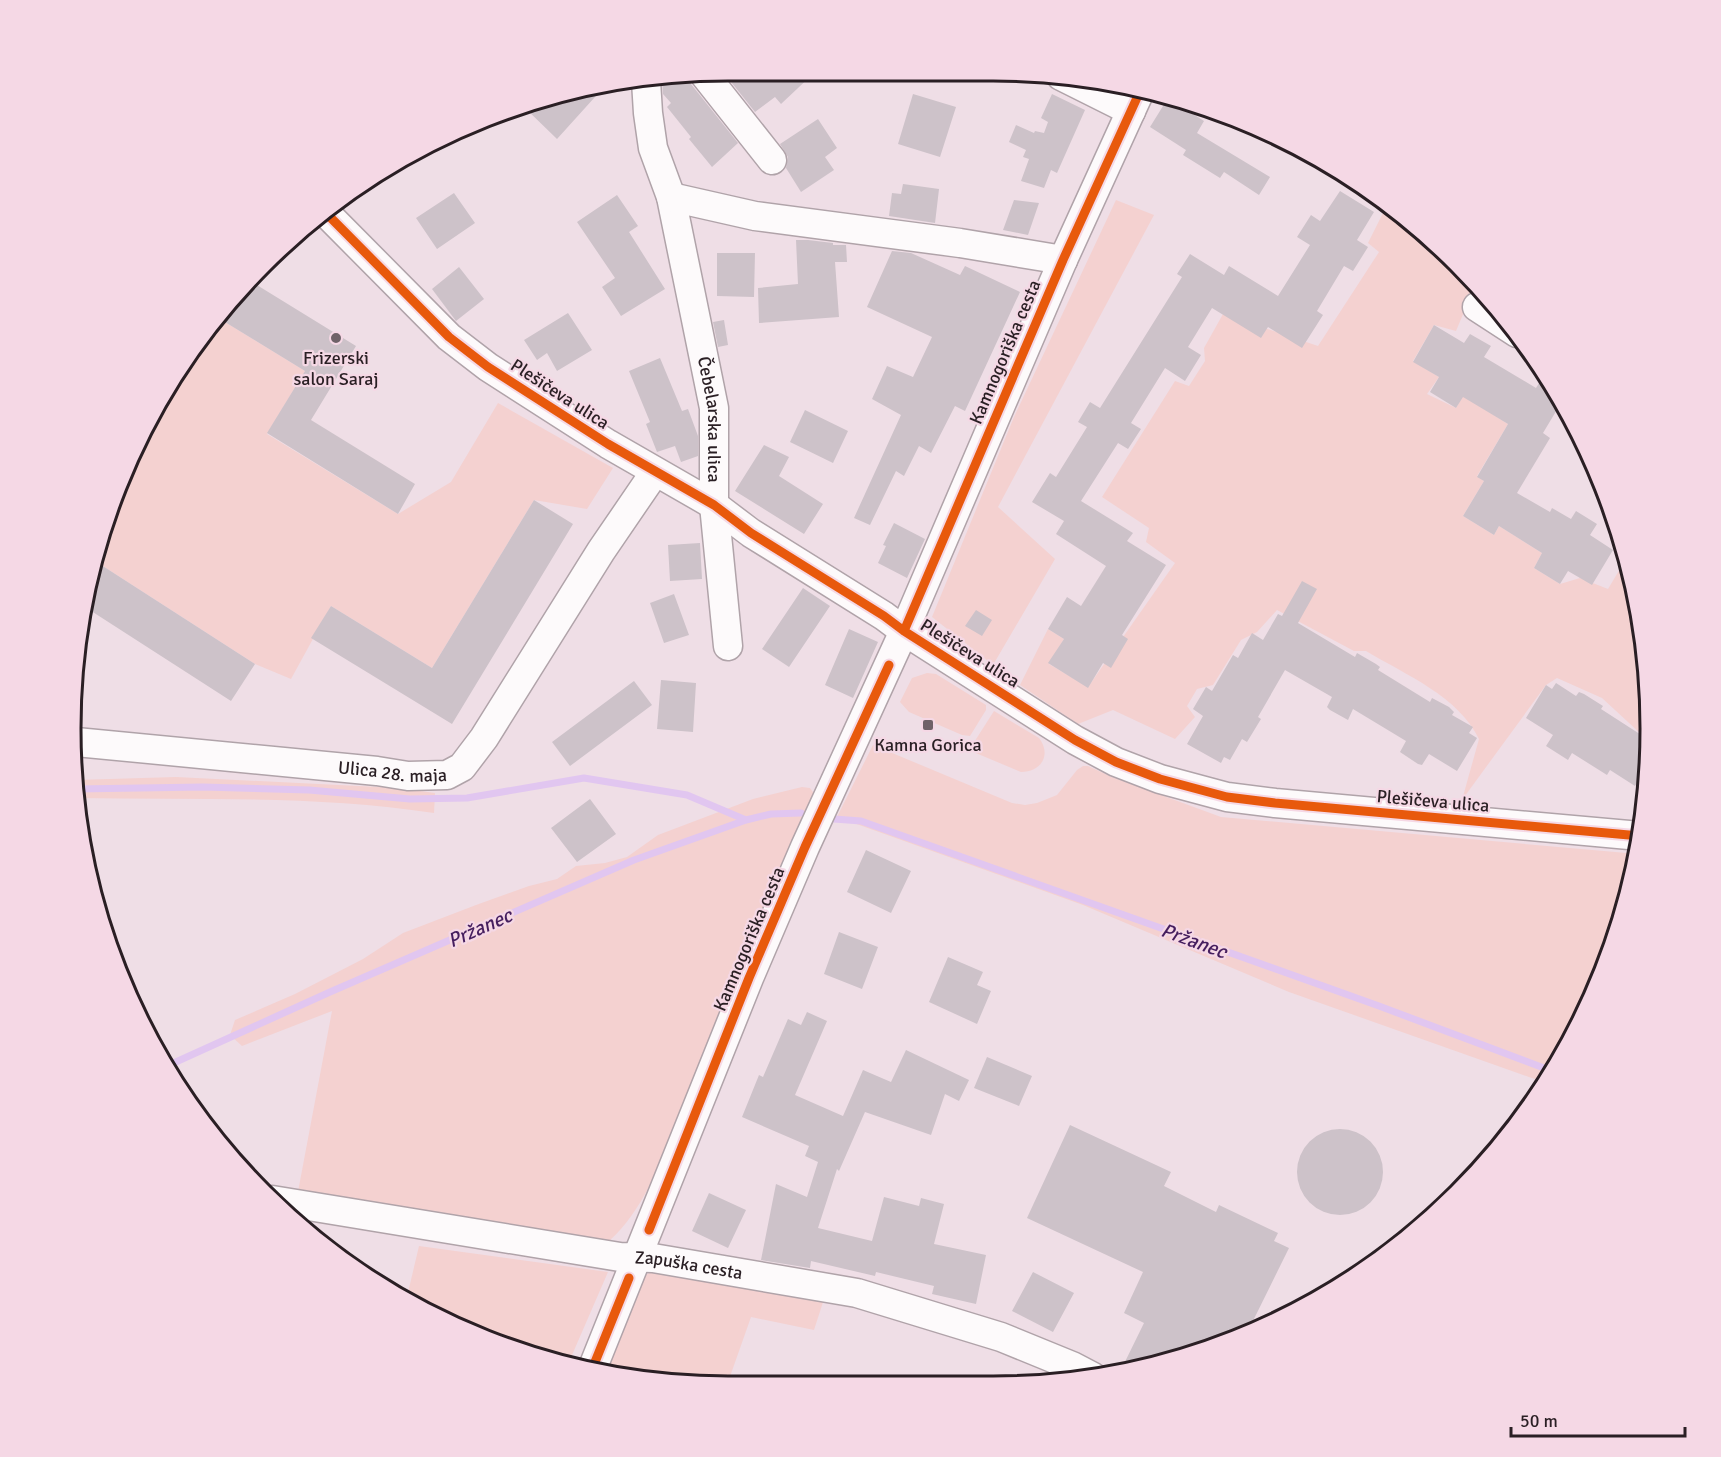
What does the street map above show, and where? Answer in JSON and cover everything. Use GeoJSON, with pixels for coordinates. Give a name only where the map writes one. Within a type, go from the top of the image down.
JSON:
{"type":"FeatureCollection","features":[{"type":"Feature","properties":{"kind":"street"},"geometry":{"type":"LineString","coordinates":[[710,81],[772,160]]}},
{"type":"Feature","properties":{"kind":"street","name":"Čebelarska ulica"},"geometry":{"type":"LineString","coordinates":[[646,87],[653,148],[671,197],[714,408],[714,505],[728,646]]}},
{"type":"Feature","properties":{"kind":"street","name":"Kamnogoriška cesta"},"geometry":{"type":"LineString","coordinates":[[595,1362],[749,978],[805,847],[904,631],[1063,260],[1136,100],[1110,92]]}},
{"type":"Feature","properties":{"kind":"street"},"geometry":{"type":"LineString","coordinates":[[671,197],[755,216],[960,243],[1063,260]]}},
{"type":"Feature","properties":{"kind":"street","name":"Plešičeva ulica"},"geometry":{"type":"LineString","coordinates":[[331,218],[449,337],[497,374],[655,472],[714,505],[751,533],[884,616],[904,631],[1075,740],[1116,762],[1160,779],[1227,797],[1631,835]]}},
{"type":"Feature","properties":{"kind":"street"},"geometry":{"type":"LineString","coordinates":[[1477,307],[1491,316]]}},
{"type":"Feature","properties":{"kind":"street","name":"Ulica 28. maja"},"geometry":{"type":"LineString","coordinates":[[81,743],[408,776],[447,775],[462,767],[484,738],[595,561],[655,472]]}},
{"type":"Feature","properties":{"kind":"street","name":"Zapuška cesta"},"geometry":{"type":"LineString","coordinates":[[289,1203],[857,1293],[1001,1337],[1079,1370]]}},
{"type":"Feature","properties":{"kind":"shaded area"},"geometry":{"type":"Polygon","coordinates":[[[1116,200],[1154,215],[998,507],[1055,559],[993,665],[932,617],[1014,417],[1116,200]]]}},
{"type":"Feature","properties":{"kind":"shaded area"},"geometry":{"type":"Polygon","coordinates":[[[1383,212],[1419,242],[1471,294],[1456,331],[1434,325],[1413,361],[1439,377],[1427,394],[1456,408],[1463,396],[1508,424],[1477,476],[1484,481],[1463,516],[1494,535],[1499,526],[1542,553],[1534,568],[1560,584],[1580,578],[1608,589],[1620,569],[1628,602],[1639,686],[1640,733],[1602,698],[1557,678],[1546,685],[1462,800],[1479,739],[1458,710],[1430,688],[1366,651],[1354,651],[1277,610],[1257,632],[1241,640],[1213,685],[1197,689],[1187,706],[1195,717],[1175,739],[1113,710],[1078,724],[1020,685],[1048,629],[1064,639],[1049,664],[1088,687],[1175,563],[1146,542],[1149,528],[1102,497],[1175,381],[1189,386],[1205,361],[1204,348],[1223,314],[1318,346],[1379,252],[1368,243],[1383,212]]]}},
{"type":"Feature","properties":{"kind":"shaded area"},"geometry":{"type":"Polygon","coordinates":[[[225,322],[305,371],[267,434],[398,514],[451,482],[498,403],[613,468],[587,509],[534,500],[432,668],[331,606],[291,679],[255,664],[102,565],[115,520],[148,442],[190,369],[225,322]]]}},
{"type":"Feature","properties":{"kind":"shaded area"},"geometry":{"type":"Polygon","coordinates":[[[927,673],[936,674],[986,705],[986,710],[970,736],[962,735],[909,712],[900,702],[912,678],[927,673]]]}},
{"type":"Feature","properties":{"kind":"shaded area"},"geometry":{"type":"Polygon","coordinates":[[[994,711],[1039,738],[1043,744],[1044,756],[1039,766],[1021,772],[971,751],[971,747],[994,711]]]}},
{"type":"Feature","properties":{"kind":"shaded area"},"geometry":{"type":"Polygon","coordinates":[[[873,745],[1012,803],[1025,805],[1057,795],[1077,770],[1088,766],[1221,817],[1628,853],[1606,937],[1591,976],[1573,1015],[1536,1080],[1289,992],[1083,905],[837,817],[873,745]]]}},
{"type":"Feature","properties":{"kind":"shaded area"},"geometry":{"type":"Polygon","coordinates":[[[176,777],[398,788],[435,793],[434,813],[390,807],[300,801],[85,798],[83,780],[176,777]]]}},
{"type":"Feature","properties":{"kind":"shaded area"},"geometry":{"type":"Polygon","coordinates":[[[802,787],[810,788],[815,795],[673,1136],[636,1209],[627,1222],[604,1245],[297,1197],[332,1011],[242,1046],[230,1035],[235,1020],[295,994],[363,959],[403,933],[529,886],[557,879],[576,866],[605,863],[627,857],[658,835],[753,799],[802,787]]]}},
{"type":"Feature","properties":{"kind":"shaded area"},"geometry":{"type":"Polygon","coordinates":[[[419,1246],[608,1272],[571,1357],[520,1342],[481,1327],[408,1291],[419,1246]]]}},
{"type":"Feature","properties":{"kind":"shaded area"},"geometry":{"type":"Polygon","coordinates":[[[654,1271],[824,1299],[814,1330],[751,1317],[730,1376],[686,1375],[607,1365],[645,1275],[654,1271]]]}},
{"type":"Feature","properties":{"kind":"building"},"geometry":{"type":"Polygon","coordinates":[[[730,81],[805,81],[781,104],[775,97],[755,112],[730,81]]]}},
{"type":"Feature","properties":{"kind":"building"},"geometry":{"type":"Polygon","coordinates":[[[690,82],[738,143],[712,167],[667,107],[671,103],[663,94],[662,85],[690,82]]]}},
{"type":"Feature","properties":{"kind":"building"},"geometry":{"type":"Polygon","coordinates":[[[598,94],[557,139],[529,112],[598,94]]]}},
{"type":"Feature","properties":{"kind":"building"},"geometry":{"type":"Polygon","coordinates":[[[913,94],[956,107],[940,157],[898,144],[913,94]]]}},
{"type":"Feature","properties":{"kind":"building"},"geometry":{"type":"Polygon","coordinates":[[[1052,94],[1085,110],[1057,173],[1051,170],[1044,188],[1021,181],[1029,159],[1023,157],[1026,150],[1009,142],[1016,125],[1034,133],[1035,131],[1044,133],[1048,122],[1041,118],[1052,94]]]}},
{"type":"Feature","properties":{"kind":"building"},"geometry":{"type":"Polygon","coordinates":[[[1164,104],[1189,112],[1204,121],[1197,133],[1270,177],[1259,195],[1224,172],[1220,178],[1183,155],[1186,150],[1150,127],[1164,104]]]}},
{"type":"Feature","properties":{"kind":"building"},"geometry":{"type":"Polygon","coordinates":[[[818,119],[837,148],[825,157],[834,170],[801,192],[786,168],[788,157],[780,144],[818,119]]]}},
{"type":"Feature","properties":{"kind":"building"},"geometry":{"type":"Polygon","coordinates":[[[903,184],[939,189],[935,223],[889,216],[892,193],[901,194],[903,184]]]}},
{"type":"Feature","properties":{"kind":"building"},"geometry":{"type":"Polygon","coordinates":[[[1340,191],[1374,212],[1357,240],[1368,247],[1353,271],[1344,266],[1317,311],[1323,315],[1302,348],[1268,327],[1261,338],[1212,308],[1188,347],[1201,355],[1185,381],[1165,368],[1131,423],[1141,429],[1128,449],[1118,443],[1081,501],[1133,533],[1127,541],[1166,565],[1122,635],[1128,639],[1111,668],[1103,663],[1088,688],[1048,663],[1064,639],[1048,629],[1067,597],[1081,606],[1106,566],[1056,534],[1064,521],[1032,502],[1050,473],[1056,477],[1087,427],[1078,422],[1090,402],[1100,408],[1182,277],[1177,274],[1190,254],[1224,275],[1229,266],[1278,296],[1310,245],[1297,237],[1311,215],[1320,221],[1340,191]]]}},
{"type":"Feature","properties":{"kind":"building"},"geometry":{"type":"Polygon","coordinates":[[[454,193],[475,223],[437,249],[416,218],[454,193]]]}},
{"type":"Feature","properties":{"kind":"building"},"geometry":{"type":"Polygon","coordinates":[[[617,195],[638,226],[629,232],[665,289],[621,316],[602,287],[615,278],[577,222],[617,195]]]}},
{"type":"Feature","properties":{"kind":"building"},"geometry":{"type":"Polygon","coordinates":[[[1014,200],[1039,203],[1028,235],[1003,230],[1014,200]]]}},
{"type":"Feature","properties":{"kind":"building"},"geometry":{"type":"Polygon","coordinates":[[[796,240],[846,245],[847,262],[835,262],[839,317],[759,323],[758,288],[798,284],[796,240]]]}},
{"type":"Feature","properties":{"kind":"building"},"geometry":{"type":"Polygon","coordinates":[[[892,251],[911,253],[960,275],[965,266],[1020,292],[965,411],[955,406],[931,453],[919,446],[904,476],[896,471],[870,525],[854,518],[901,415],[872,399],[887,366],[913,377],[932,337],[867,307],[892,251]]]}},
{"type":"Feature","properties":{"kind":"building"},"geometry":{"type":"Polygon","coordinates":[[[717,253],[755,253],[754,297],[717,296],[717,253]]]}},
{"type":"Feature","properties":{"kind":"building"},"geometry":{"type":"Polygon","coordinates":[[[459,267],[484,299],[456,321],[432,289],[459,267]]]}},
{"type":"Feature","properties":{"kind":"building"},"geometry":{"type":"Polygon","coordinates":[[[258,285],[356,346],[311,420],[415,484],[398,514],[267,433],[305,371],[225,322],[258,285]]]}},
{"type":"Feature","properties":{"kind":"building"},"geometry":{"type":"Polygon","coordinates":[[[568,313],[592,350],[557,371],[547,353],[537,360],[524,340],[568,313]]]}},
{"type":"Feature","properties":{"kind":"building"},"geometry":{"type":"Polygon","coordinates":[[[724,320],[728,345],[718,347],[713,322],[724,320]]]}},
{"type":"Feature","properties":{"kind":"building"},"geometry":{"type":"Polygon","coordinates":[[[1434,325],[1464,343],[1470,334],[1491,346],[1484,357],[1536,388],[1539,383],[1556,411],[1543,433],[1550,438],[1517,493],[1550,512],[1552,508],[1571,519],[1576,511],[1597,524],[1590,535],[1613,550],[1592,585],[1568,571],[1560,584],[1534,568],[1542,553],[1499,526],[1494,535],[1463,516],[1484,481],[1477,477],[1508,424],[1463,397],[1456,408],[1430,392],[1439,377],[1413,362],[1434,325]]]}},
{"type":"Feature","properties":{"kind":"building"},"geometry":{"type":"Polygon","coordinates":[[[660,358],[682,411],[688,409],[698,436],[698,456],[681,462],[675,446],[657,452],[646,424],[650,422],[629,371],[660,358]]]}},
{"type":"Feature","properties":{"kind":"building"},"geometry":{"type":"Polygon","coordinates":[[[805,410],[848,431],[833,463],[790,442],[805,410]]]}},
{"type":"Feature","properties":{"kind":"building"},"geometry":{"type":"Polygon","coordinates":[[[764,445],[789,457],[779,476],[823,504],[804,534],[735,491],[764,445]]]}},
{"type":"Feature","properties":{"kind":"building"},"geometry":{"type":"Polygon","coordinates":[[[534,500],[573,524],[452,724],[311,638],[331,606],[432,668],[534,500]]]}},
{"type":"Feature","properties":{"kind":"building"},"geometry":{"type":"Polygon","coordinates":[[[894,523],[925,539],[907,578],[878,563],[886,546],[883,545],[894,523]]]}},
{"type":"Feature","properties":{"kind":"building"},"geometry":{"type":"Polygon","coordinates":[[[700,543],[702,579],[670,581],[668,545],[700,543]]]}},
{"type":"Feature","properties":{"kind":"building"},"geometry":{"type":"Polygon","coordinates":[[[102,565],[255,664],[231,701],[92,611],[102,565]]]}},
{"type":"Feature","properties":{"kind":"building"},"geometry":{"type":"Polygon","coordinates":[[[1302,581],[1317,589],[1298,623],[1355,657],[1357,653],[1376,664],[1380,667],[1378,670],[1430,702],[1432,698],[1449,707],[1454,712],[1452,715],[1473,727],[1469,733],[1477,738],[1457,771],[1429,754],[1422,765],[1418,764],[1400,752],[1406,741],[1353,709],[1348,720],[1330,710],[1327,707],[1332,697],[1285,670],[1258,717],[1261,719],[1247,742],[1242,739],[1230,760],[1224,757],[1221,763],[1187,744],[1203,716],[1193,709],[1206,687],[1212,691],[1233,655],[1238,658],[1252,633],[1263,640],[1278,614],[1282,616],[1302,581]]]}},
{"type":"Feature","properties":{"kind":"building"},"geometry":{"type":"Polygon","coordinates":[[[803,588],[830,606],[789,667],[762,649],[803,588]]]}},
{"type":"Feature","properties":{"kind":"building"},"geometry":{"type":"Polygon","coordinates":[[[674,594],[689,635],[664,643],[650,603],[674,594]]]}},
{"type":"Feature","properties":{"kind":"building"},"geometry":{"type":"Polygon","coordinates":[[[976,610],[992,620],[982,636],[965,626],[976,610]]]}},
{"type":"Feature","properties":{"kind":"building"},"geometry":{"type":"Polygon","coordinates":[[[849,629],[878,642],[853,698],[825,685],[849,629]]]}},
{"type":"Feature","properties":{"kind":"building"},"geometry":{"type":"Polygon","coordinates":[[[661,680],[696,683],[693,732],[657,729],[661,680]]]}},
{"type":"Feature","properties":{"kind":"building"},"geometry":{"type":"Polygon","coordinates":[[[634,681],[652,705],[570,766],[552,742],[634,681]]]}},
{"type":"Feature","properties":{"kind":"building"},"geometry":{"type":"Polygon","coordinates":[[[1556,683],[1576,696],[1579,692],[1584,694],[1603,706],[1601,709],[1640,734],[1639,771],[1635,786],[1610,770],[1607,775],[1572,753],[1568,760],[1546,746],[1553,735],[1526,718],[1546,685],[1552,689],[1556,683]]]}},
{"type":"Feature","properties":{"kind":"building"},"geometry":{"type":"Polygon","coordinates":[[[590,799],[616,834],[577,862],[551,828],[590,799]]]}},
{"type":"Feature","properties":{"kind":"building"},"geometry":{"type":"Polygon","coordinates":[[[866,850],[911,871],[891,913],[847,892],[866,850]]]}},
{"type":"Feature","properties":{"kind":"building"},"geometry":{"type":"Polygon","coordinates":[[[839,932],[878,947],[862,989],[824,974],[839,932]]]}},
{"type":"Feature","properties":{"kind":"building"},"geometry":{"type":"Polygon","coordinates":[[[948,957],[983,972],[977,985],[991,991],[977,1024],[929,1002],[948,957]]]}},
{"type":"Feature","properties":{"kind":"building"},"geometry":{"type":"Polygon","coordinates":[[[807,1012],[827,1021],[795,1095],[843,1116],[863,1070],[891,1082],[906,1050],[969,1080],[959,1101],[945,1094],[931,1135],[865,1112],[839,1171],[837,1169],[818,1228],[872,1241],[884,1197],[919,1206],[921,1198],[944,1204],[934,1244],[986,1255],[976,1304],[932,1294],[934,1286],[876,1272],[875,1276],[811,1261],[810,1268],[761,1260],[776,1184],[807,1197],[818,1162],[805,1156],[809,1146],[742,1117],[759,1075],[763,1077],[788,1019],[801,1025],[807,1012]]]}},
{"type":"Feature","properties":{"kind":"building"},"geometry":{"type":"Polygon","coordinates":[[[987,1057],[1032,1076],[1019,1106],[974,1088],[987,1057]]]}},
{"type":"Feature","properties":{"kind":"building"},"geometry":{"type":"Polygon","coordinates":[[[1070,1125],[1171,1172],[1164,1186],[1216,1212],[1219,1205],[1278,1233],[1274,1241],[1289,1248],[1253,1321],[1201,1342],[1125,1363],[1144,1323],[1124,1313],[1143,1272],[1027,1218],[1070,1125]]]}},
{"type":"Feature","properties":{"kind":"building"},"geometry":{"type":"Polygon","coordinates":[[[1332,1129],[1348,1129],[1371,1141],[1380,1155],[1383,1172],[1380,1189],[1371,1203],[1348,1215],[1332,1215],[1316,1208],[1304,1196],[1297,1180],[1297,1164],[1304,1148],[1316,1136],[1332,1129]]]}},
{"type":"Feature","properties":{"kind":"building"},"geometry":{"type":"Polygon","coordinates":[[[709,1193],[746,1210],[728,1248],[692,1231],[709,1193]]]}},
{"type":"Feature","properties":{"kind":"building"},"geometry":{"type":"Polygon","coordinates":[[[1033,1272],[1074,1293],[1053,1332],[1012,1311],[1033,1272]]]}},
{"type":"Feature","properties":{"kind":"waterway"},"geometry":{"type":"LineString","coordinates":[[84,789],[203,787],[309,790],[410,799],[467,798],[584,778],[687,795],[746,820]]}},
{"type":"Feature","properties":{"kind":"waterway","name":"Pržanec"},"geometry":{"type":"LineString","coordinates":[[174,1063],[330,992],[634,860],[746,820],[771,814],[801,813]]}},
{"type":"Feature","properties":{"kind":"waterway","name":"Pržanec"},"geometry":{"type":"LineString","coordinates":[[834,819],[861,821],[1379,1006],[1543,1068]]}},
{"type":"Feature","properties":{"kind":"cycle path"},"geometry":{"type":"LineString","coordinates":[[904,631],[1063,260],[1137,97]]}},
{"type":"Feature","properties":{"kind":"cycle path"},"geometry":{"type":"LineString","coordinates":[[331,218],[449,337],[488,367],[608,444],[714,505],[751,533],[884,616],[904,631],[1075,740],[1116,762],[1160,779],[1227,797],[1631,835]]}},
{"type":"Feature","properties":{"kind":"cycle path"},"geometry":{"type":"LineString","coordinates":[[649,1230],[749,978],[805,847],[889,665]]}},
{"type":"Feature","properties":{"kind":"cycle path"},"geometry":{"type":"LineString","coordinates":[[595,1362],[629,1278]]}},
{"type":"Feature","properties":{"kind":"place","name":"Frizerski salon Saraj"},"geometry":{"type":"Point","coordinates":[336,338]}},
{"type":"Feature","properties":{"kind":"place","name":"Kamna Gorica"},"geometry":{"type":"Point","coordinates":[928,725]}}]}
